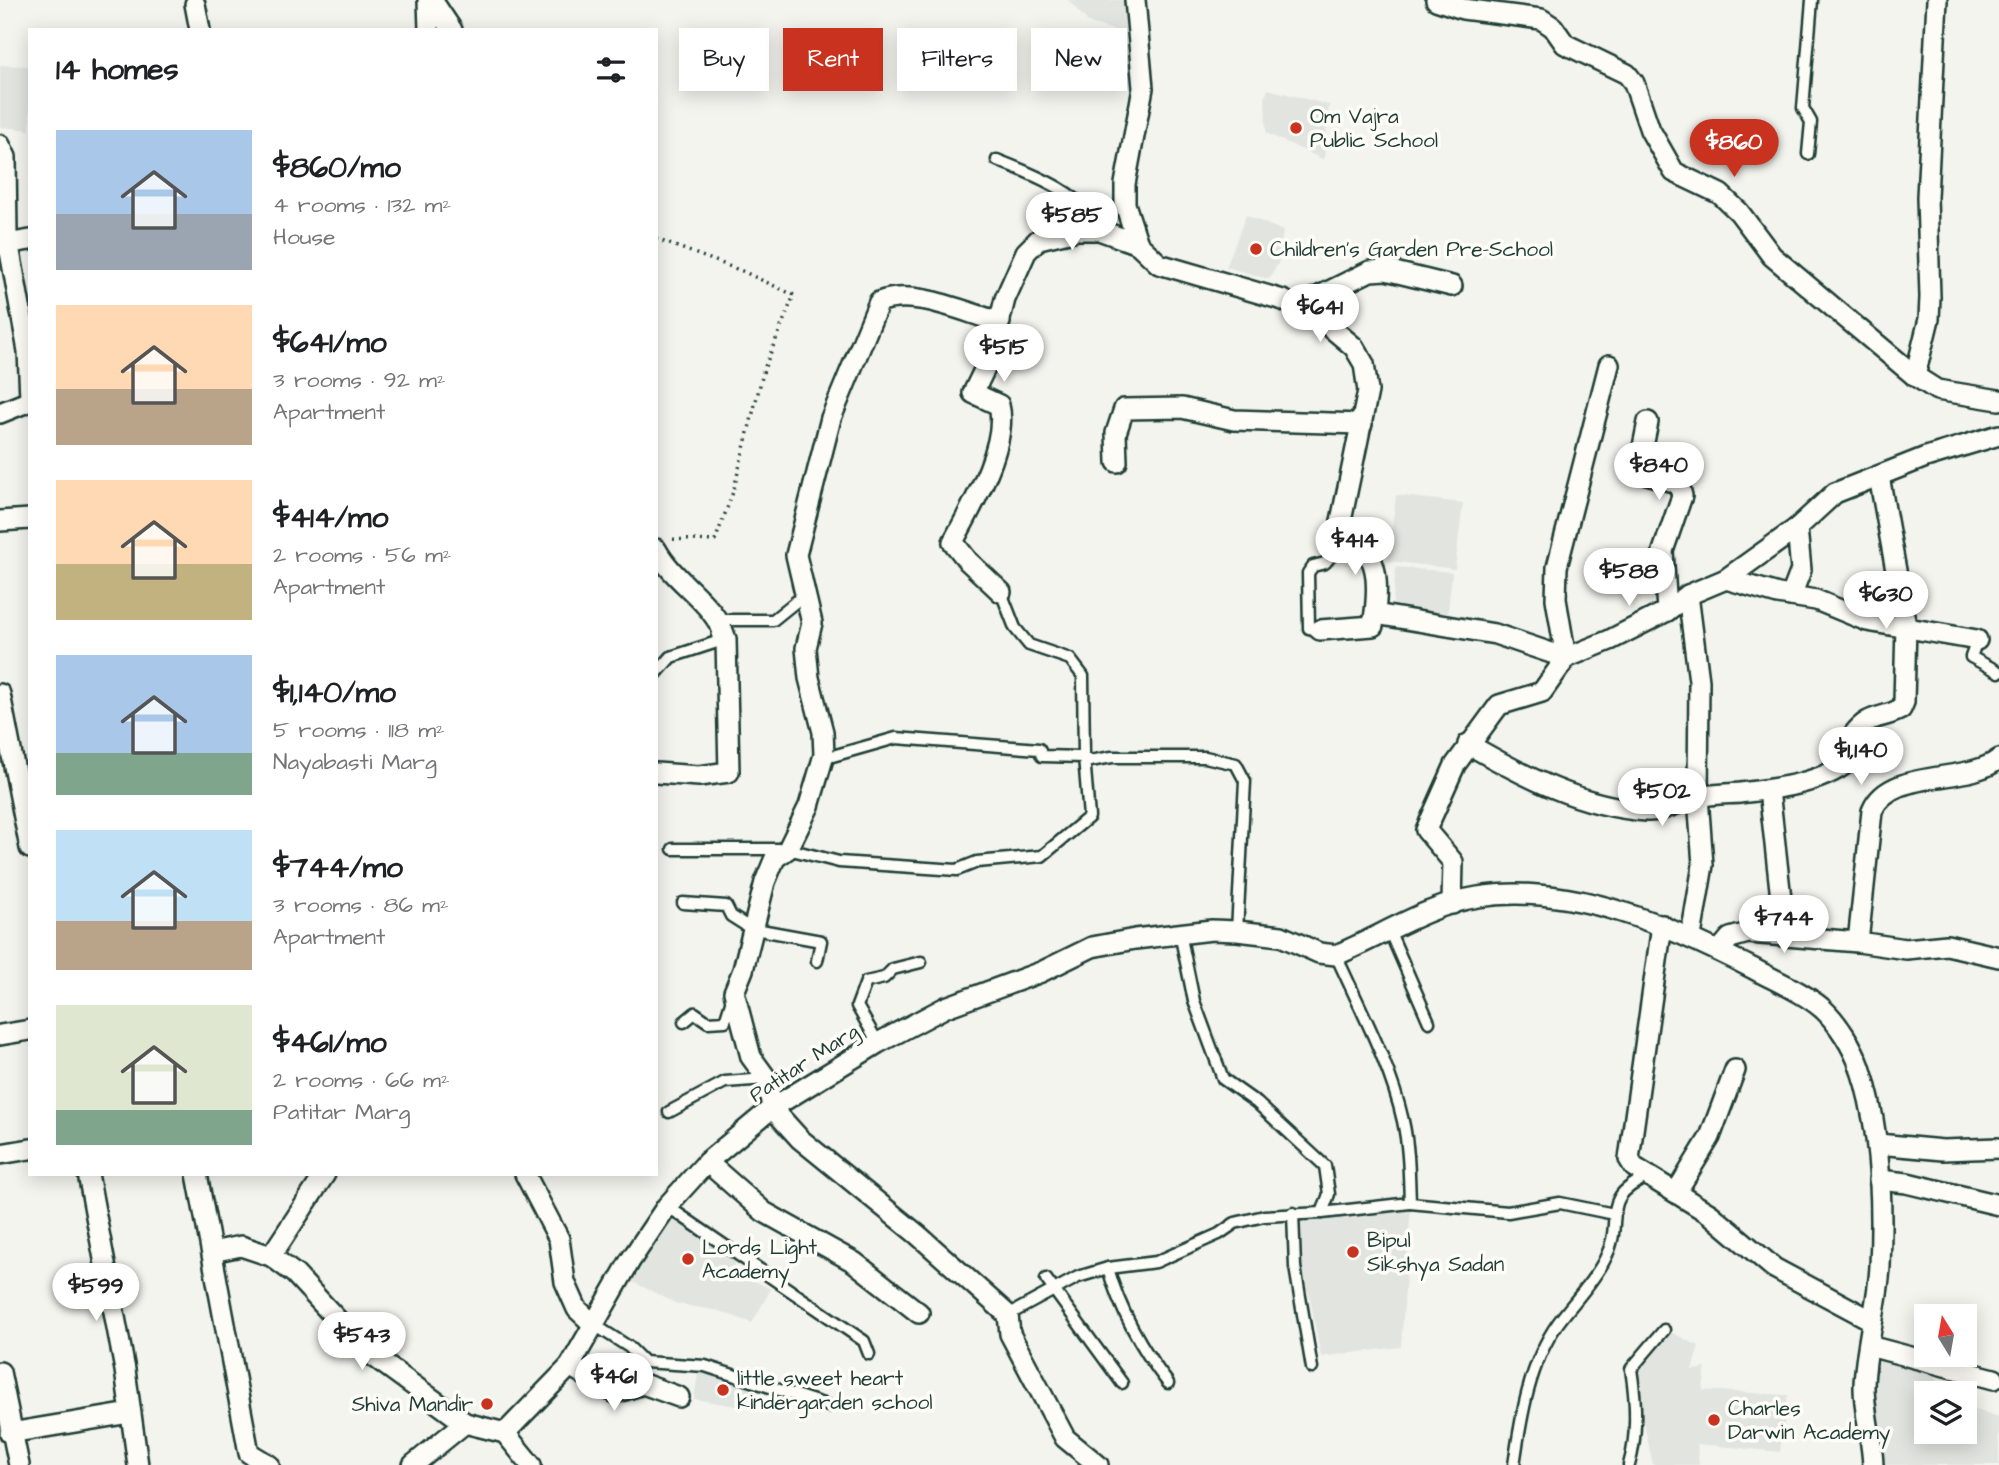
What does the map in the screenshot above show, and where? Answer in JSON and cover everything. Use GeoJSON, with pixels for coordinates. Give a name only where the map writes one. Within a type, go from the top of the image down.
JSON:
{"type":"FeatureCollection","features":[{"type":"Feature","properties":{"kind":"street"},"geometry":{"type":"LineString","coordinates":[[429,28],[430,0]]}},
{"type":"Feature","properties":{"kind":"street"},"geometry":{"type":"LineString","coordinates":[[430,0],[451,28]]}},
{"type":"Feature","properties":{"kind":"street"},"geometry":{"type":"LineString","coordinates":[[1135,0],[1137,47],[1143,88],[1125,184],[1125,204],[1138,244]]}},
{"type":"Feature","properties":{"kind":"street"},"geometry":{"type":"LineString","coordinates":[[1436,0],[1463,9],[1541,19],[1553,27],[1565,44],[1627,74],[1634,83],[1650,130],[1674,172],[1720,194],[1739,212],[1772,256],[1915,376],[1937,390],[1999,400]]}},
{"type":"Feature","properties":{"kind":"street"},"geometry":{"type":"LineString","coordinates":[[1915,376],[1928,319],[1930,296],[1927,197],[1937,0]]}},
{"type":"Feature","properties":{"kind":"street"},"geometry":{"type":"LineString","coordinates":[[195,4],[200,28]]}},
{"type":"Feature","properties":{"kind":"street"},"geometry":{"type":"LineString","coordinates":[[0,145],[6,157],[4,244],[28,351]]}},
{"type":"Feature","properties":{"kind":"street"},"geometry":{"type":"LineString","coordinates":[[1001,592],[968,561],[953,542],[990,463],[1000,422],[999,404],[973,393],[991,356],[1005,299],[1026,252],[1040,239],[1077,230],[1099,230],[1138,244],[1159,264],[1297,307],[1339,333],[1354,347],[1364,364],[1367,391],[1342,521],[1347,537],[1368,556],[1375,568],[1375,614],[1373,626],[1321,630]]}},
{"type":"Feature","properties":{"kind":"street"},"geometry":{"type":"LineString","coordinates":[[4,244],[28,240]]}},
{"type":"Feature","properties":{"kind":"street"},"geometry":{"type":"LineString","coordinates":[[1297,307],[1370,271],[1386,270],[1452,286]]}},
{"type":"Feature","properties":{"kind":"street"},"geometry":{"type":"LineString","coordinates":[[1000,321],[912,298],[893,297],[879,302],[831,418],[796,555],[812,623],[806,648],[809,678],[823,732],[824,755],[809,806],[788,849],[775,859],[734,992],[751,1058],[767,1079],[772,1108],[800,1139],[918,1235],[1008,1315],[1010,1334],[1065,1438],[1098,1465]]}},
{"type":"Feature","properties":{"kind":"street"},"geometry":{"type":"LineString","coordinates":[[1566,658],[1556,599],[1558,567],[1609,365]]}},
{"type":"Feature","properties":{"kind":"street"},"geometry":{"type":"LineString","coordinates":[[0,413],[28,401]]}},
{"type":"Feature","properties":{"kind":"street"},"geometry":{"type":"LineString","coordinates":[[1116,462],[1116,433],[1124,409],[1182,408],[1234,420],[1362,424]]}},
{"type":"Feature","properties":{"kind":"street"},"geometry":{"type":"LineString","coordinates":[[1648,422],[1638,471],[1679,484],[1682,496],[1663,551],[1667,611]]}},
{"type":"Feature","properties":{"kind":"street"},"geometry":{"type":"LineString","coordinates":[[1452,904],[1453,862],[1426,830],[1455,765],[1499,705],[1542,692],[1566,658],[1667,611],[1688,595],[1726,579],[1797,528],[1835,493],[1999,435]]}},
{"type":"Feature","properties":{"kind":"street"},"geometry":{"type":"LineString","coordinates":[[1468,744],[1519,774],[1589,800],[1649,811],[1698,797],[1769,790],[1807,782],[1847,763],[1854,755],[1853,735],[1860,727],[1878,714],[1892,714],[1901,709],[1904,702],[1906,626],[1879,476]]}},
{"type":"Feature","properties":{"kind":"street"},"geometry":{"type":"LineString","coordinates":[[0,521],[28,519]]}},
{"type":"Feature","properties":{"kind":"street"},"geometry":{"type":"LineString","coordinates":[[1791,596],[1801,570],[1797,528]]}},
{"type":"Feature","properties":{"kind":"street"},"geometry":{"type":"LineString","coordinates":[[658,773],[699,776],[729,772],[726,639],[719,620],[666,568],[662,544]]}},
{"type":"Feature","properties":{"kind":"street"},"geometry":{"type":"LineString","coordinates":[[1726,579],[1816,600],[1867,621],[1977,640]]}},
{"type":"Feature","properties":{"kind":"street"},"geometry":{"type":"LineString","coordinates":[[1688,595],[1699,681],[1698,797],[1703,864],[1690,936]]}},
{"type":"Feature","properties":{"kind":"street"},"geometry":{"type":"LineString","coordinates":[[1375,614],[1494,634],[1566,658]]}},
{"type":"Feature","properties":{"kind":"street"},"geometry":{"type":"LineString","coordinates":[[0,694],[28,838]]}},
{"type":"Feature","properties":{"kind":"street"},"geometry":{"type":"LineString","coordinates":[[1858,942],[1872,811],[1877,800],[1887,792],[1909,784],[1999,759]]}},
{"type":"Feature","properties":{"kind":"street"},"geometry":{"type":"LineString","coordinates":[[1769,790],[1785,935]]}},
{"type":"Feature","properties":{"kind":"street"},"geometry":{"type":"LineString","coordinates":[[1336,955],[1452,904],[1511,894],[1555,897],[1662,925],[1690,936],[1804,995],[1825,1011],[1846,1039],[1860,1066],[1878,1144],[1880,1267],[1871,1320],[1865,1392],[1873,1465]]}},
{"type":"Feature","properties":{"kind":"street"},"geometry":{"type":"LineString","coordinates":[[1662,925],[1645,1054],[1628,1146],[1629,1159],[1650,1176],[1710,1214],[1774,1268],[1871,1320]]}},
{"type":"Feature","properties":{"kind":"street","name":"Patitar Marg"},"geometry":{"type":"LineString","coordinates":[[505,1433],[570,1366],[593,1324],[667,1206],[707,1162],[772,1108],[877,1043],[946,1007],[1041,972],[1092,947],[1180,933],[1237,930],[1281,936],[1319,953],[1336,955]]}},
{"type":"Feature","properties":{"kind":"street"},"geometry":{"type":"LineString","coordinates":[[1719,951],[1737,934],[1785,935],[1906,949],[1947,945],[1999,957]]}},
{"type":"Feature","properties":{"kind":"street"},"geometry":{"type":"LineString","coordinates":[[0,1035],[28,1030]]}},
{"type":"Feature","properties":{"kind":"street"},"geometry":{"type":"LineString","coordinates":[[1677,1191],[1710,1137],[1735,1070]]}},
{"type":"Feature","properties":{"kind":"street"},"geometry":{"type":"LineString","coordinates":[[1878,1144],[1943,1150],[1999,1148]]}},
{"type":"Feature","properties":{"kind":"street"},"geometry":{"type":"LineString","coordinates":[[0,1154],[28,1149]]}},
{"type":"Feature","properties":{"kind":"street"},"geometry":{"type":"LineString","coordinates":[[707,1162],[764,1212],[855,1262],[919,1313]]}},
{"type":"Feature","properties":{"kind":"street"},"geometry":{"type":"LineString","coordinates":[[88,1176],[125,1370],[138,1465]]}},
{"type":"Feature","properties":{"kind":"street"},"geometry":{"type":"LineString","coordinates":[[197,1176],[244,1459],[269,1465]]}},
{"type":"Feature","properties":{"kind":"street"},"geometry":{"type":"LineString","coordinates":[[271,1256],[324,1176]]}},
{"type":"Feature","properties":{"kind":"street"},"geometry":{"type":"LineString","coordinates":[[526,1176],[559,1239],[565,1282],[577,1310],[593,1324]]}},
{"type":"Feature","properties":{"kind":"street"},"geometry":{"type":"LineString","coordinates":[[1879,1180],[1907,1183],[1999,1205]]}},
{"type":"Feature","properties":{"kind":"street"},"geometry":{"type":"LineString","coordinates":[[212,1252],[241,1246],[271,1256],[295,1274],[365,1350],[466,1423],[505,1433],[525,1463]]}},
{"type":"Feature","properties":{"kind":"street"},"geometry":{"type":"LineString","coordinates":[[1868,1346],[1994,1379]]}},
{"type":"Feature","properties":{"kind":"street"},"geometry":{"type":"LineString","coordinates":[[570,1366],[615,1393],[643,1384],[679,1397]]}},
{"type":"Feature","properties":{"kind":"street"},"geometry":{"type":"LineString","coordinates":[[0,1372],[10,1433],[19,1465]]}},
{"type":"Feature","properties":{"kind":"street"},"geometry":{"type":"LineString","coordinates":[[10,1433],[130,1413]]}},
{"type":"Feature","properties":{"kind":"street"},"geometry":{"type":"LineString","coordinates":[[413,1465],[466,1423]]}},
{"type":"Feature","properties":{"kind":"lane"},"geometry":{"type":"LineString","coordinates":[[1808,154],[1811,122],[1802,108],[1812,0]]}},
{"type":"Feature","properties":{"kind":"lane"},"geometry":{"type":"LineString","coordinates":[[997,160],[1049,181],[1095,217],[1099,230]]}},
{"type":"Feature","properties":{"kind":"lane"},"geometry":{"type":"LineString","coordinates":[[1321,630],[1308,628],[1308,573],[1313,566],[1325,563],[1347,537]]}},
{"type":"Feature","properties":{"kind":"lane"},"geometry":{"type":"LineString","coordinates":[[673,849],[788,849],[839,862],[957,870],[977,862],[1042,856],[1089,817],[1084,757],[1083,676],[1070,659],[1030,646],[1015,628],[1001,592]]}},
{"type":"Feature","properties":{"kind":"lane"},"geometry":{"type":"LineString","coordinates":[[658,672],[671,657],[717,642],[719,620],[773,620],[804,595]]}},
{"type":"Feature","properties":{"kind":"lane"},"geometry":{"type":"LineString","coordinates":[[1977,640],[1971,657],[1999,672]]}},
{"type":"Feature","properties":{"kind":"lane"},"geometry":{"type":"LineString","coordinates":[[823,732],[829,757],[895,738],[944,739],[1039,749],[1042,756],[1084,757],[1090,761],[1112,757],[1205,757],[1236,764],[1245,781],[1237,930]]}},
{"type":"Feature","properties":{"kind":"lane"},"geometry":{"type":"LineString","coordinates":[[683,904],[726,906],[731,916],[754,930],[821,941],[817,961]]}},
{"type":"Feature","properties":{"kind":"lane"},"geometry":{"type":"LineString","coordinates":[[1389,930],[1429,1022]]}},
{"type":"Feature","properties":{"kind":"lane"},"geometry":{"type":"LineString","coordinates":[[1180,933],[1194,1001],[1223,1079],[1257,1103],[1325,1166],[1329,1194],[1322,1213]]}},
{"type":"Feature","properties":{"kind":"lane"},"geometry":{"type":"LineString","coordinates":[[1336,955],[1385,1064],[1403,1121],[1409,1156],[1410,1203]]}},
{"type":"Feature","properties":{"kind":"lane"},"geometry":{"type":"LineString","coordinates":[[877,1043],[857,1006],[866,982],[884,978],[893,969],[921,962]]}},
{"type":"Feature","properties":{"kind":"lane"},"geometry":{"type":"LineString","coordinates":[[684,1022],[695,1013],[708,1022],[725,1021],[734,992]]}},
{"type":"Feature","properties":{"kind":"lane"},"geometry":{"type":"LineString","coordinates":[[669,1112],[725,1082],[767,1079]]}},
{"type":"Feature","properties":{"kind":"lane"},"geometry":{"type":"LineString","coordinates":[[1514,1465],[1521,1414],[1535,1369],[1557,1325],[1588,1288],[1612,1245],[1614,1214],[1620,1194],[1626,1185],[1650,1176]]}},
{"type":"Feature","properties":{"kind":"lane"},"geometry":{"type":"LineString","coordinates":[[1008,1315],[1078,1277],[1108,1268],[1156,1262],[1219,1234],[1236,1223],[1293,1213],[1322,1213],[1410,1203],[1508,1212],[1568,1204],[1614,1214]]}},
{"type":"Feature","properties":{"kind":"lane"},"geometry":{"type":"LineString","coordinates":[[667,1206],[864,1341],[869,1354]]}},
{"type":"Feature","properties":{"kind":"lane"},"geometry":{"type":"LineString","coordinates":[[1293,1213],[1295,1267],[1312,1368]]}},
{"type":"Feature","properties":{"kind":"lane"},"geometry":{"type":"LineString","coordinates":[[1108,1268],[1114,1290],[1142,1345],[1168,1383]]}},
{"type":"Feature","properties":{"kind":"lane"},"geometry":{"type":"LineString","coordinates":[[1046,1279],[1122,1383]]}},
{"type":"Feature","properties":{"kind":"lane"},"geometry":{"type":"LineString","coordinates":[[593,1324],[629,1346],[643,1362],[705,1366],[829,1406]]}},
{"type":"Feature","properties":{"kind":"lane"},"geometry":{"type":"LineString","coordinates":[[1629,1465],[1634,1449],[1635,1421],[1631,1368],[1664,1330]]}},
{"type":"Feature","properties":{"kind":"path"},"geometry":{"type":"LineString","coordinates":[[658,240],[742,271],[794,295],[764,369],[733,492],[715,541],[662,544]]}},
{"type":"Feature","properties":{"kind":"shaded area"},"geometry":{"type":"Polygon","coordinates":[[[1068,0],[1133,0],[1126,28],[1107,28],[1089,23],[1068,0]]]}},
{"type":"Feature","properties":{"kind":"shaded area"},"geometry":{"type":"Polygon","coordinates":[[[0,65],[28,66],[28,130],[0,127],[0,65]]]}},
{"type":"Feature","properties":{"kind":"shaded area","name":"Om Vajra Public School"},"geometry":{"type":"Polygon","coordinates":[[[1268,89],[1329,105],[1324,160],[1266,133],[1265,97],[1268,89]]]}},
{"type":"Feature","properties":{"kind":"shaded area","name":"Children's Garden Pre-School"},"geometry":{"type":"Polygon","coordinates":[[[1246,215],[1283,231],[1278,264],[1269,279],[1226,267],[1246,215]]]}},
{"type":"Feature","properties":{"kind":"shaded area"},"geometry":{"type":"Polygon","coordinates":[[[1396,495],[1463,503],[1455,569],[1388,561],[1396,495]]]}},
{"type":"Feature","properties":{"kind":"shaded area"},"geometry":{"type":"Polygon","coordinates":[[[1396,567],[1452,572],[1448,613],[1392,609],[1396,567]]]}},
{"type":"Feature","properties":{"kind":"shaded area","name":"Bipul Sikshya Sadan"},"geometry":{"type":"Polygon","coordinates":[[[1411,1206],[1401,1347],[1321,1357],[1309,1293],[1300,1282],[1297,1221],[1411,1206]]]}},
{"type":"Feature","properties":{"kind":"shaded area","name":"Lords Light Academy"},"geometry":{"type":"Polygon","coordinates":[[[671,1212],[744,1247],[732,1270],[771,1289],[752,1323],[719,1311],[677,1304],[625,1278],[671,1212]]]}},
{"type":"Feature","properties":{"kind":"shaded area","name":"Charles Darwin Academy"},"geometry":{"type":"Polygon","coordinates":[[[1663,1328],[1699,1346],[1692,1370],[1706,1368],[1703,1390],[1788,1395],[1780,1452],[1697,1444],[1699,1465],[1653,1465],[1634,1378],[1663,1328]]]}},
{"type":"Feature","properties":{"kind":"shaded area"},"geometry":{"type":"Polygon","coordinates":[[[1875,1355],[1930,1371],[1936,1377],[1936,1381],[1914,1381],[1914,1444],[1977,1444],[1977,1410],[1999,1417],[1999,1465],[1875,1465],[1875,1355]]]}},
{"type":"Feature","properties":{"kind":"shaded area","name":"little sweet heart kindergarden school"},"geometry":{"type":"Polygon","coordinates":[[[698,1373],[751,1382],[747,1408],[694,1399],[698,1373]]]}},
{"type":"Feature","properties":{"kind":"place","name":"Om Vajra Public School"},"geometry":{"type":"Point","coordinates":[1296,128]}},
{"type":"Feature","properties":{"kind":"place","name":"Children's Garden Pre-School"},"geometry":{"type":"Point","coordinates":[1256,249]}},
{"type":"Feature","properties":{"kind":"place","name":"Bipul Sikshya Sadan"},"geometry":{"type":"Point","coordinates":[1353,1252]}},
{"type":"Feature","properties":{"kind":"place","name":"Lords Light Academy"},"geometry":{"type":"Point","coordinates":[688,1259]}},
{"type":"Feature","properties":{"kind":"place","name":"little sweet heart kindergarden school"},"geometry":{"type":"Point","coordinates":[723,1390]}},
{"type":"Feature","properties":{"kind":"place","name":"Shiva Mandir"},"geometry":{"type":"Point","coordinates":[487,1404]}},
{"type":"Feature","properties":{"kind":"place","name":"Charles Darwin Academy"},"geometry":{"type":"Point","coordinates":[1714,1420]}}]}
